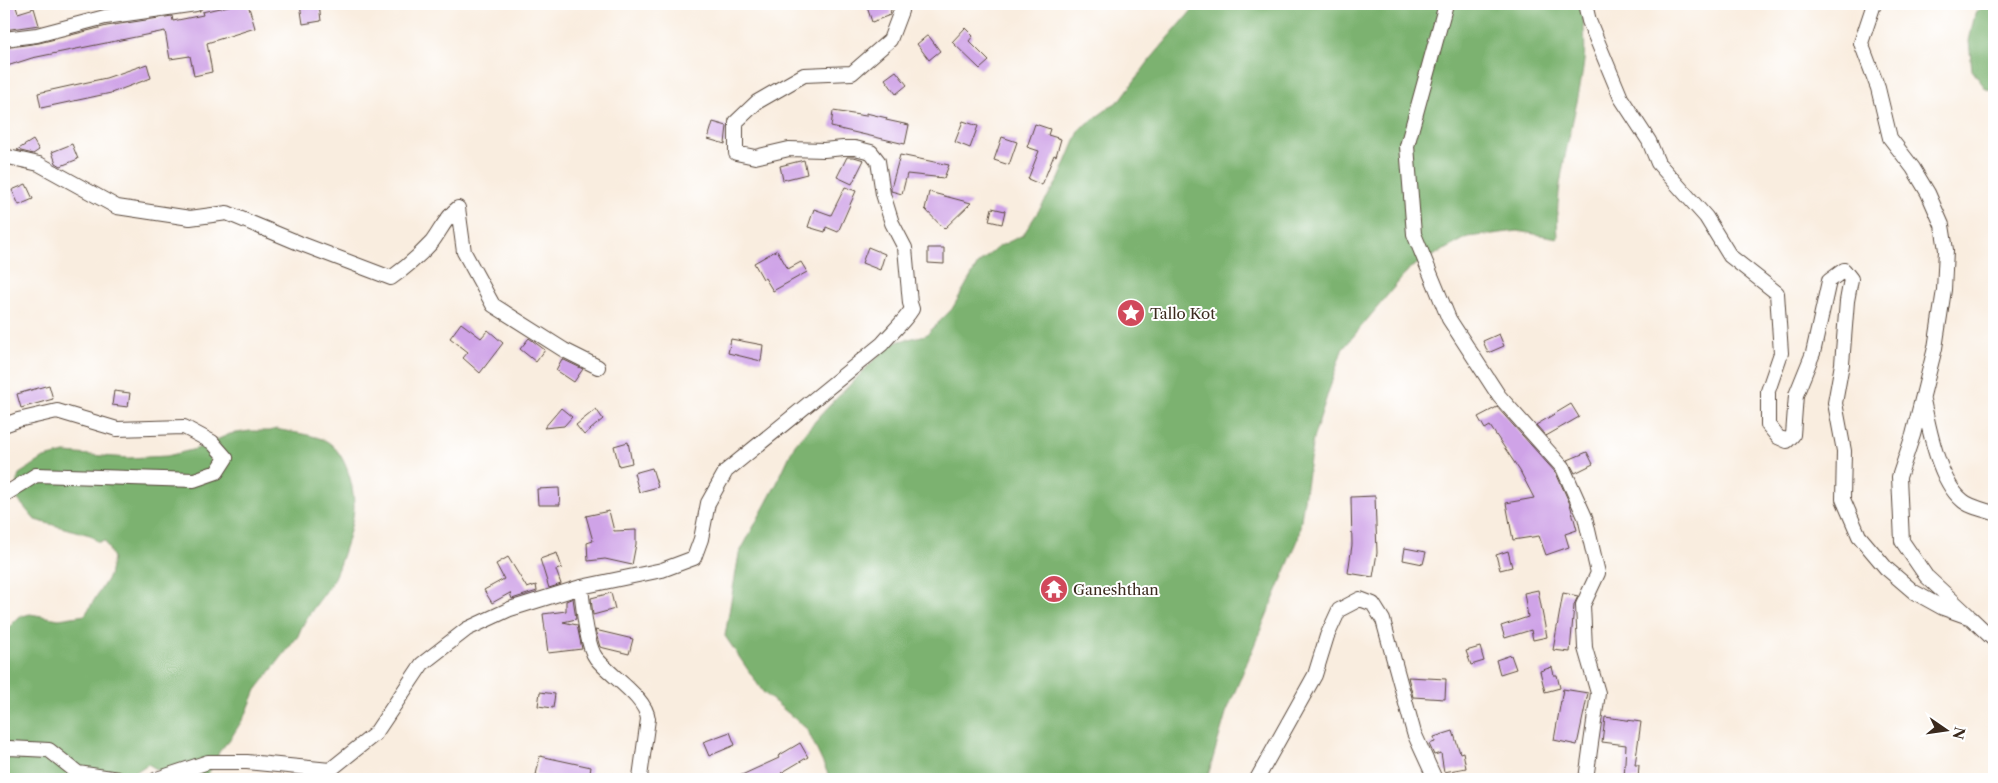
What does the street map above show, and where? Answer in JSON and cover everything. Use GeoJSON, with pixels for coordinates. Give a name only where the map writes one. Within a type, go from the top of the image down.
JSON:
{"type":"FeatureCollection","features":[{"type":"Feature","properties":{"kind":"street"},"geometry":{"type":"LineString","coordinates":[[4,39],[38,34],[105,17],[196,4]]}},
{"type":"Feature","properties":{"kind":"street"},"geometry":{"type":"LineString","coordinates":[[156,779],[208,762],[247,762],[330,770],[376,734],[422,664],[467,629],[510,609],[581,587],[662,570],[694,558],[701,539],[708,503],[726,471],[882,344],[894,329],[905,320],[912,309],[905,248],[892,223],[883,194],[878,161],[871,152],[855,148],[843,148],[824,150],[789,149],[755,157],[736,153],[736,122],[757,102],[804,75],[852,73],[890,40],[902,10],[901,4]]}},
{"type":"Feature","properties":{"kind":"street"},"geometry":{"type":"LineString","coordinates":[[1446,4],[1407,146],[1414,234],[1449,319],[1499,396],[1563,468],[1585,517],[1598,573],[1583,605],[1585,648],[1598,693],[1586,779]]}},
{"type":"Feature","properties":{"kind":"street"},"geometry":{"type":"LineString","coordinates":[[1585,4],[1589,22],[1621,98],[1649,141],[1658,163],[1706,217],[1730,256],[1777,293],[1781,353],[1768,391],[1768,425],[1778,437],[1787,441],[1793,435],[1796,395],[1813,353],[1830,281],[1844,270],[1851,279],[1847,301],[1842,364],[1835,404],[1844,451],[1843,500],[1859,536],[1886,568],[1914,592],[1943,608],[1971,618]]}},
{"type":"Feature","properties":{"kind":"street"},"geometry":{"type":"LineString","coordinates":[[1874,4],[1861,43],[1878,88],[1890,138],[1913,168],[1928,193],[1942,225],[1946,250],[1944,290],[1935,348],[1913,435],[1899,477],[1899,511],[1902,541],[1926,576],[1994,640]]}},
{"type":"Feature","properties":{"kind":"street"},"geometry":{"type":"LineString","coordinates":[[4,156],[40,164],[117,207],[190,218],[227,213],[391,278],[404,269],[431,242],[449,215],[458,208],[464,252],[493,305],[564,350],[598,367]]}},
{"type":"Feature","properties":{"kind":"street"},"geometry":{"type":"LineString","coordinates":[[1922,394],[1930,434],[1948,483],[1963,502],[1994,513]]}},
{"type":"Feature","properties":{"kind":"street"},"geometry":{"type":"LineString","coordinates":[[4,425],[18,420],[57,412],[117,429],[184,428],[212,442],[226,458],[217,472],[194,480],[36,475],[4,495]]}},
{"type":"Feature","properties":{"kind":"street"},"geometry":{"type":"LineString","coordinates":[[581,587],[585,623],[595,657],[647,712],[648,719],[640,777],[642,779]]}},
{"type":"Feature","properties":{"kind":"street"},"geometry":{"type":"LineString","coordinates":[[1257,779],[1315,675],[1327,636],[1339,610],[1360,599],[1373,604],[1383,620],[1414,733],[1435,779]]}},
{"type":"Feature","properties":{"kind":"street"},"geometry":{"type":"LineString","coordinates":[[4,749],[49,750],[78,773],[118,779]]}},
{"type":"Feature","properties":{"kind":"green space"},"geometry":{"type":"Polygon","coordinates":[[[1195,4],[1583,4],[1584,61],[1562,171],[1557,216],[1558,238],[1517,231],[1468,237],[1410,268],[1342,350],[1313,439],[1298,540],[1226,713],[1207,779],[821,779],[829,776],[807,729],[763,692],[725,636],[739,554],[777,483],[795,444],[827,408],[891,343],[926,335],[952,309],[978,264],[998,247],[1023,235],[1059,179],[1080,129],[1121,99],[1195,4]]]}},
{"type":"Feature","properties":{"kind":"green space"},"geometry":{"type":"Polygon","coordinates":[[[1986,4],[1994,4],[1994,91],[1986,89],[1972,70],[1969,41],[1975,14],[1986,4]]]}},
{"type":"Feature","properties":{"kind":"green space"},"geometry":{"type":"Polygon","coordinates":[[[276,429],[317,437],[328,442],[340,454],[351,480],[354,507],[352,524],[342,558],[331,584],[309,615],[298,636],[256,690],[246,714],[231,738],[219,752],[205,779],[173,779],[148,764],[125,779],[4,779],[4,632],[19,617],[30,614],[59,619],[85,615],[109,576],[113,558],[105,541],[98,542],[90,535],[35,520],[14,495],[19,474],[44,458],[65,453],[128,458],[167,456],[196,449],[230,434],[276,429]]]}},
{"type":"Feature","properties":{"kind":"building"},"geometry":{"type":"Polygon","coordinates":[[[4,4],[15,4],[18,13],[34,8],[39,25],[4,30],[4,4]]]}},
{"type":"Feature","properties":{"kind":"building"},"geometry":{"type":"Polygon","coordinates":[[[237,4],[248,4],[255,28],[207,43],[212,72],[194,76],[190,56],[170,59],[165,31],[32,58],[4,67],[4,48],[39,43],[107,26],[172,16],[173,21],[203,15],[202,12],[237,4]]]}},
{"type":"Feature","properties":{"kind":"building"},"geometry":{"type":"Polygon","coordinates":[[[300,4],[319,4],[321,21],[303,24],[300,4]]]}},
{"type":"Feature","properties":{"kind":"building"},"geometry":{"type":"Polygon","coordinates":[[[875,4],[892,4],[890,15],[872,22],[867,7],[875,4]]]}},
{"type":"Feature","properties":{"kind":"building"},"geometry":{"type":"Polygon","coordinates":[[[965,28],[973,36],[969,41],[989,61],[980,69],[952,42],[965,28]]]}},
{"type":"Feature","properties":{"kind":"building"},"geometry":{"type":"Polygon","coordinates":[[[928,35],[940,51],[929,60],[917,44],[928,35]]]}},
{"type":"Feature","properties":{"kind":"building"},"geometry":{"type":"Polygon","coordinates":[[[147,64],[151,78],[111,93],[41,108],[38,93],[106,78],[147,64]]]}},
{"type":"Feature","properties":{"kind":"building"},"geometry":{"type":"Polygon","coordinates":[[[896,71],[907,85],[896,94],[885,79],[896,71]]]}},
{"type":"Feature","properties":{"kind":"building"},"geometry":{"type":"Polygon","coordinates":[[[833,111],[866,116],[866,113],[909,125],[905,144],[831,127],[833,111]]]}},
{"type":"Feature","properties":{"kind":"building"},"geometry":{"type":"Polygon","coordinates":[[[963,121],[978,126],[970,148],[955,142],[963,121]]]}},
{"type":"Feature","properties":{"kind":"building"},"geometry":{"type":"Polygon","coordinates":[[[713,122],[727,126],[725,144],[708,139],[713,122]]]}},
{"type":"Feature","properties":{"kind":"building"},"geometry":{"type":"Polygon","coordinates":[[[1035,124],[1050,129],[1048,135],[1061,139],[1056,156],[1054,155],[1042,185],[1028,179],[1039,151],[1027,147],[1035,124]]]}},
{"type":"Feature","properties":{"kind":"building"},"geometry":{"type":"Polygon","coordinates":[[[1002,137],[1017,142],[1009,165],[994,160],[1002,137]]]}},
{"type":"Feature","properties":{"kind":"building"},"geometry":{"type":"Polygon","coordinates":[[[33,140],[39,150],[33,154],[17,150],[33,140]]]}},
{"type":"Feature","properties":{"kind":"building"},"geometry":{"type":"Polygon","coordinates":[[[72,144],[78,159],[61,166],[56,163],[52,152],[72,144]]]}},
{"type":"Feature","properties":{"kind":"building"},"geometry":{"type":"Polygon","coordinates":[[[900,155],[949,165],[944,178],[907,174],[902,194],[891,191],[900,155]]]}},
{"type":"Feature","properties":{"kind":"building"},"geometry":{"type":"Polygon","coordinates":[[[847,157],[864,160],[852,184],[837,177],[847,157]]]}},
{"type":"Feature","properties":{"kind":"building"},"geometry":{"type":"Polygon","coordinates":[[[804,160],[807,174],[783,180],[780,166],[804,160]]]}},
{"type":"Feature","properties":{"kind":"building"},"geometry":{"type":"Polygon","coordinates":[[[26,184],[33,199],[19,205],[12,190],[26,184]]]}},
{"type":"Feature","properties":{"kind":"building"},"geometry":{"type":"Polygon","coordinates":[[[845,187],[856,191],[838,232],[826,227],[825,232],[808,227],[814,209],[831,215],[845,187]]]}},
{"type":"Feature","properties":{"kind":"building"},"geometry":{"type":"Polygon","coordinates":[[[929,192],[971,203],[944,229],[925,209],[929,192]]]}},
{"type":"Feature","properties":{"kind":"building"},"geometry":{"type":"Polygon","coordinates":[[[992,208],[1005,211],[1002,224],[989,221],[992,208]]]}},
{"type":"Feature","properties":{"kind":"building"},"geometry":{"type":"Polygon","coordinates":[[[868,247],[885,254],[880,270],[862,263],[868,247]]]}},
{"type":"Feature","properties":{"kind":"building"},"geometry":{"type":"Polygon","coordinates":[[[928,248],[944,248],[944,264],[928,263],[928,248]]]}},
{"type":"Feature","properties":{"kind":"building"},"geometry":{"type":"Polygon","coordinates":[[[777,250],[788,269],[801,262],[807,272],[773,291],[765,278],[763,279],[754,263],[777,250]]]}},
{"type":"Feature","properties":{"kind":"building"},"geometry":{"type":"Polygon","coordinates":[[[461,323],[481,338],[488,330],[503,343],[480,373],[463,358],[468,352],[450,338],[461,323]]]}},
{"type":"Feature","properties":{"kind":"building"},"geometry":{"type":"Polygon","coordinates":[[[1499,334],[1504,346],[1488,353],[1483,341],[1499,334]]]}},
{"type":"Feature","properties":{"kind":"building"},"geometry":{"type":"Polygon","coordinates":[[[529,338],[545,350],[536,362],[520,349],[529,338]]]}},
{"type":"Feature","properties":{"kind":"building"},"geometry":{"type":"Polygon","coordinates":[[[731,339],[763,345],[761,361],[728,353],[731,339]]]}},
{"type":"Feature","properties":{"kind":"building"},"geometry":{"type":"Polygon","coordinates":[[[562,359],[583,369],[574,382],[556,370],[562,359]]]}},
{"type":"Feature","properties":{"kind":"building"},"geometry":{"type":"Polygon","coordinates":[[[49,385],[53,399],[21,408],[17,394],[49,385]]]}},
{"type":"Feature","properties":{"kind":"building"},"geometry":{"type":"Polygon","coordinates":[[[114,391],[130,393],[128,407],[112,405],[114,391]]]}},
{"type":"Feature","properties":{"kind":"building"},"geometry":{"type":"Polygon","coordinates":[[[1571,404],[1579,417],[1546,436],[1536,425],[1571,404]]]}},
{"type":"Feature","properties":{"kind":"building"},"geometry":{"type":"Polygon","coordinates":[[[1497,407],[1556,473],[1570,504],[1577,530],[1565,534],[1569,547],[1546,555],[1539,536],[1513,540],[1506,503],[1534,498],[1520,471],[1490,426],[1485,429],[1478,417],[1497,407]]]}},
{"type":"Feature","properties":{"kind":"building"},"geometry":{"type":"Polygon","coordinates":[[[561,408],[572,417],[564,426],[544,428],[561,408]]]}},
{"type":"Feature","properties":{"kind":"building"},"geometry":{"type":"Polygon","coordinates":[[[596,409],[603,419],[584,435],[576,425],[596,409]]]}},
{"type":"Feature","properties":{"kind":"building"},"geometry":{"type":"Polygon","coordinates":[[[628,442],[632,463],[619,466],[614,446],[628,442]]]}},
{"type":"Feature","properties":{"kind":"building"},"geometry":{"type":"Polygon","coordinates":[[[1587,452],[1593,464],[1575,473],[1568,460],[1587,452]]]}},
{"type":"Feature","properties":{"kind":"building"},"geometry":{"type":"Polygon","coordinates":[[[652,468],[658,487],[639,492],[634,473],[652,468]]]}},
{"type":"Feature","properties":{"kind":"building"},"geometry":{"type":"Polygon","coordinates":[[[559,488],[560,505],[538,505],[537,489],[559,488]]]}},
{"type":"Feature","properties":{"kind":"building"},"geometry":{"type":"Polygon","coordinates":[[[1375,496],[1377,553],[1373,577],[1348,573],[1352,545],[1351,497],[1375,496]]]}},
{"type":"Feature","properties":{"kind":"building"},"geometry":{"type":"Polygon","coordinates":[[[609,511],[614,531],[636,530],[636,544],[632,565],[605,559],[588,561],[587,543],[593,541],[586,516],[609,511]]]}},
{"type":"Feature","properties":{"kind":"building"},"geometry":{"type":"Polygon","coordinates":[[[1405,548],[1426,552],[1423,564],[1403,560],[1405,548]]]}},
{"type":"Feature","properties":{"kind":"building"},"geometry":{"type":"Polygon","coordinates":[[[1508,551],[1512,567],[1500,570],[1496,555],[1508,551]]]}},
{"type":"Feature","properties":{"kind":"building"},"geometry":{"type":"Polygon","coordinates":[[[557,553],[562,568],[556,570],[561,584],[549,588],[540,559],[557,553]]]}},
{"type":"Feature","properties":{"kind":"building"},"geometry":{"type":"Polygon","coordinates":[[[508,557],[527,588],[536,585],[537,591],[512,599],[510,593],[492,603],[484,590],[504,579],[496,564],[508,557]]]}},
{"type":"Feature","properties":{"kind":"building"},"geometry":{"type":"Polygon","coordinates":[[[1538,590],[1547,637],[1533,640],[1531,630],[1505,638],[1501,626],[1528,617],[1524,593],[1538,590]]]}},
{"type":"Feature","properties":{"kind":"building"},"geometry":{"type":"Polygon","coordinates":[[[611,593],[615,609],[593,615],[591,598],[611,593]]]}},
{"type":"Feature","properties":{"kind":"building"},"geometry":{"type":"Polygon","coordinates":[[[1563,593],[1578,596],[1574,605],[1570,652],[1553,650],[1563,593]]]}},
{"type":"Feature","properties":{"kind":"building"},"geometry":{"type":"Polygon","coordinates":[[[573,598],[576,619],[563,622],[577,625],[582,649],[548,653],[543,614],[566,611],[566,601],[573,598]]]}},
{"type":"Feature","properties":{"kind":"building"},"geometry":{"type":"Polygon","coordinates":[[[595,630],[633,639],[629,654],[600,647],[595,630]]]}},
{"type":"Feature","properties":{"kind":"building"},"geometry":{"type":"Polygon","coordinates":[[[1480,647],[1484,661],[1471,665],[1466,651],[1480,647]]]}},
{"type":"Feature","properties":{"kind":"building"},"geometry":{"type":"Polygon","coordinates":[[[1511,655],[1516,669],[1500,674],[1496,660],[1511,655]]]}},
{"type":"Feature","properties":{"kind":"building"},"geometry":{"type":"Polygon","coordinates":[[[1552,667],[1554,675],[1557,675],[1560,688],[1545,692],[1540,671],[1552,667]]]}},
{"type":"Feature","properties":{"kind":"building"},"geometry":{"type":"Polygon","coordinates":[[[1408,677],[1446,679],[1445,699],[1413,697],[1408,677]]]}},
{"type":"Feature","properties":{"kind":"building"},"geometry":{"type":"Polygon","coordinates":[[[1563,689],[1588,693],[1577,745],[1554,740],[1563,689]]]}},
{"type":"Feature","properties":{"kind":"building"},"geometry":{"type":"Polygon","coordinates":[[[540,692],[555,694],[553,708],[538,706],[540,692]]]}},
{"type":"Feature","properties":{"kind":"building"},"geometry":{"type":"Polygon","coordinates":[[[1605,717],[1641,722],[1635,765],[1639,765],[1638,779],[1624,779],[1626,745],[1602,742],[1605,717]]]}},
{"type":"Feature","properties":{"kind":"building"},"geometry":{"type":"Polygon","coordinates":[[[1453,731],[1460,753],[1463,752],[1466,768],[1444,772],[1441,753],[1434,755],[1429,744],[1435,742],[1434,737],[1453,731]]]}},
{"type":"Feature","properties":{"kind":"building"},"geometry":{"type":"Polygon","coordinates":[[[730,732],[735,745],[709,756],[703,742],[730,732]]]}},
{"type":"Feature","properties":{"kind":"building"},"geometry":{"type":"Polygon","coordinates":[[[800,743],[808,757],[781,773],[782,775],[774,779],[733,779],[779,758],[778,756],[800,743]]]}},
{"type":"Feature","properties":{"kind":"building"},"geometry":{"type":"Polygon","coordinates":[[[540,756],[591,767],[589,779],[560,779],[536,775],[540,756]]]}},
{"type":"Feature","properties":{"kind":"place","name":"Tallo Kot"},"geometry":{"type":"Point","coordinates":[1131,313]}},
{"type":"Feature","properties":{"kind":"place","name":"Ganeshthan"},"geometry":{"type":"Point","coordinates":[1054,589]}}]}
